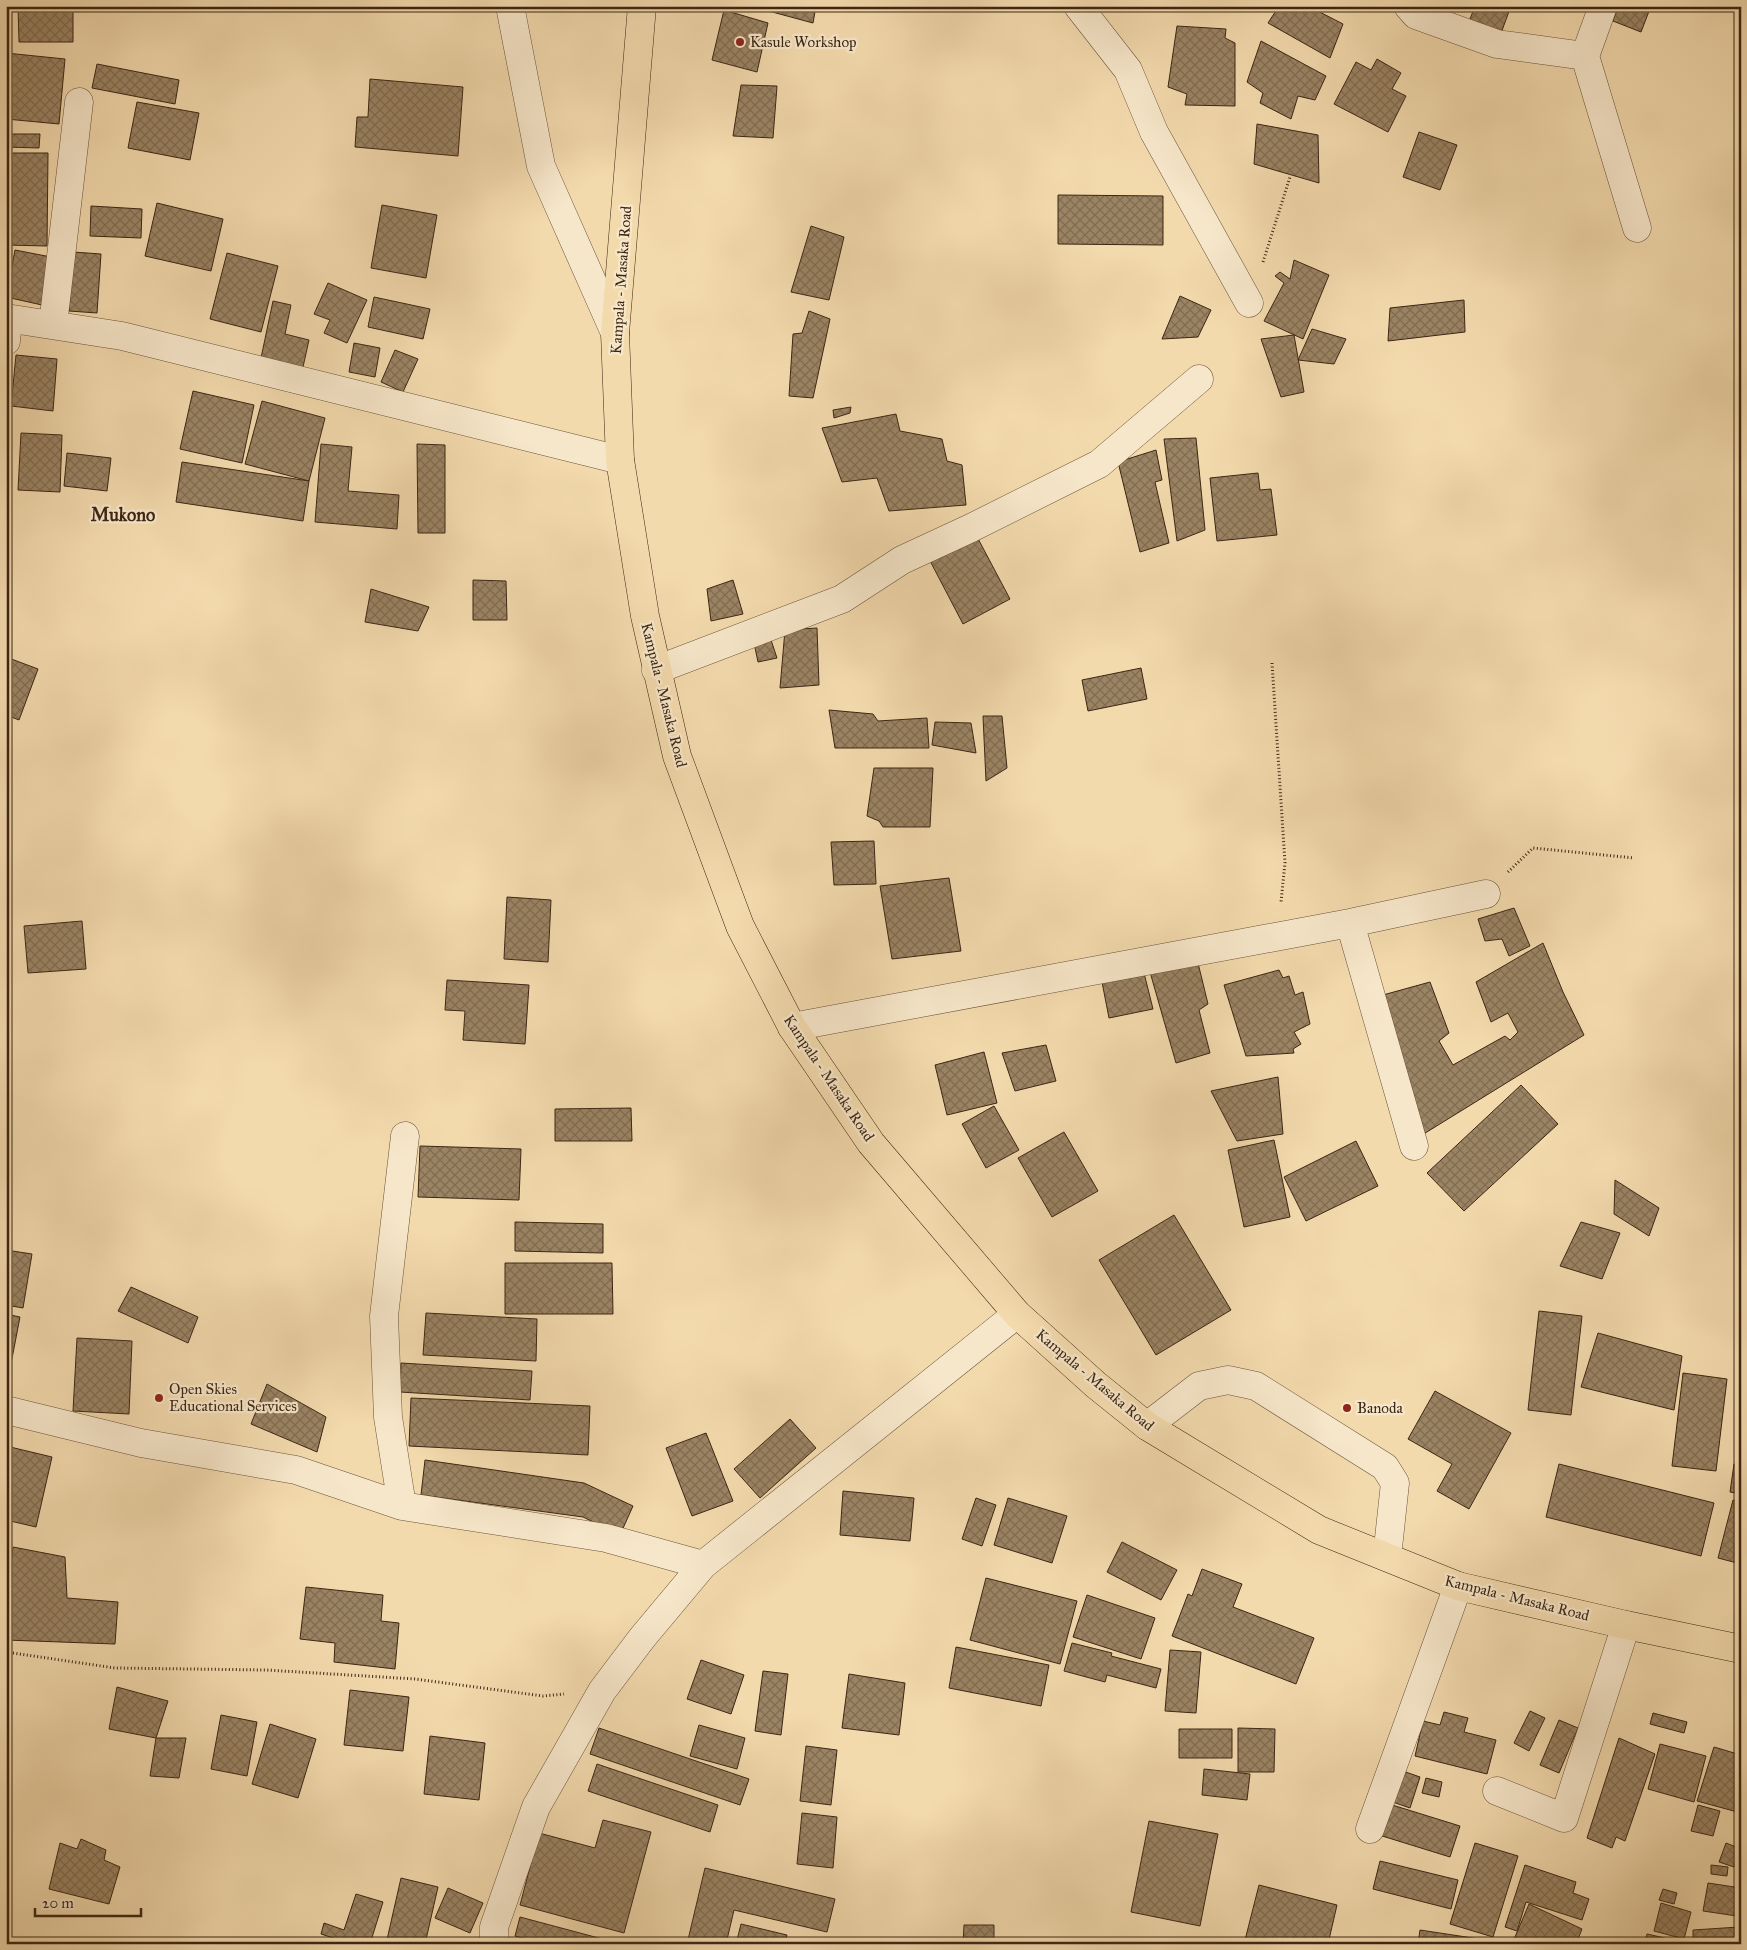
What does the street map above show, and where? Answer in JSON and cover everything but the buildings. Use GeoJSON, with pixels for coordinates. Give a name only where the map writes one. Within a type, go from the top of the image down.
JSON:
{"type":"FeatureCollection","features":[{"type":"Feature","properties":{"kind":"main road","name":"Kampala - Masaka Road"},"geometry":{"type":"LineString","coordinates":[[642,6],[615,333],[620,460],[645,616],[677,756],[736,917],[792,1027],[871,1143],[1017,1314],[1096,1385],[1147,1426],[1319,1530],[1458,1586],[1626,1626],[1741,1649]]}},
{"type":"Feature","properties":{"kind":"street"},"geometry":{"type":"LineString","coordinates":[[510,6],[541,166],[615,333]]}},
{"type":"Feature","properties":{"kind":"street"},"geometry":{"type":"LineString","coordinates":[[1078,6],[1128,70],[1154,132],[1249,303]]}},
{"type":"Feature","properties":{"kind":"street"},"geometry":{"type":"LineString","coordinates":[[1408,6],[1416,14],[1497,44],[1585,56]]}},
{"type":"Feature","properties":{"kind":"street"},"geometry":{"type":"LineString","coordinates":[[1603,6],[1585,56],[1637,228]]}},
{"type":"Feature","properties":{"kind":"street"},"geometry":{"type":"LineString","coordinates":[[53,325],[79,102]]}},
{"type":"Feature","properties":{"kind":"street"},"geometry":{"type":"LineString","coordinates":[[7,326],[53,325],[122,336],[620,460]]}},
{"type":"Feature","properties":{"kind":"street"},"geometry":{"type":"LineString","coordinates":[[656,670],[842,599],[902,560],[1099,464],[1199,379]]}},
{"type":"Feature","properties":{"kind":"street"},"geometry":{"type":"LineString","coordinates":[[792,1027],[1273,938],[1486,894]]}},
{"type":"Feature","properties":{"kind":"street"},"geometry":{"type":"LineString","coordinates":[[1350,923],[1414,1146]]}},
{"type":"Feature","properties":{"kind":"street"},"geometry":{"type":"LineString","coordinates":[[402,1506],[388,1417],[384,1316],[405,1136]]}},
{"type":"Feature","properties":{"kind":"street"},"geometry":{"type":"LineString","coordinates":[[494,1944],[494,1927],[536,1807],[602,1691],[642,1638],[703,1565],[1017,1314]]}},
{"type":"Feature","properties":{"kind":"street"},"geometry":{"type":"LineString","coordinates":[[1147,1426],[1199,1386],[1228,1380],[1256,1386],[1385,1467],[1395,1483],[1387,1557]]}},
{"type":"Feature","properties":{"kind":"street"},"geometry":{"type":"LineString","coordinates":[[6,1410],[141,1443],[296,1470],[402,1506],[606,1538],[703,1565]]}},
{"type":"Feature","properties":{"kind":"street"},"geometry":{"type":"LineString","coordinates":[[1370,1829],[1458,1586]]}},
{"type":"Feature","properties":{"kind":"street"},"geometry":{"type":"LineString","coordinates":[[1497,1791],[1564,1818],[1626,1626]]}},
{"type":"Feature","properties":{"kind":"path"},"geometry":{"type":"LineString","coordinates":[[1249,303],[1290,177]]}},
{"type":"Feature","properties":{"kind":"path"},"geometry":{"type":"LineString","coordinates":[[1272,664],[1285,863],[1279,918],[1273,938]]}},
{"type":"Feature","properties":{"kind":"path"},"geometry":{"type":"LineString","coordinates":[[1486,894],[1533,848],[1634,858]]}},
{"type":"Feature","properties":{"kind":"path"},"geometry":{"type":"LineString","coordinates":[[6,1652],[115,1668],[266,1670],[415,1679],[543,1696],[602,1691]]}},
{"type":"Feature","properties":{"kind":"place","name":"Kasule Workshop"},"geometry":{"type":"Point","coordinates":[740,42]}},
{"type":"Feature","properties":{"kind":"place","name":"Open Skies Educational Services"},"geometry":{"type":"Point","coordinates":[159,1398]}},
{"type":"Feature","properties":{"kind":"place","name":"Banoda"},"geometry":{"type":"Point","coordinates":[1347,1408]}},
{"type":"Feature","properties":{"kind":"district","name":"Mukono"},"geometry":{"type":"Point","coordinates":[123,515]}}]}
